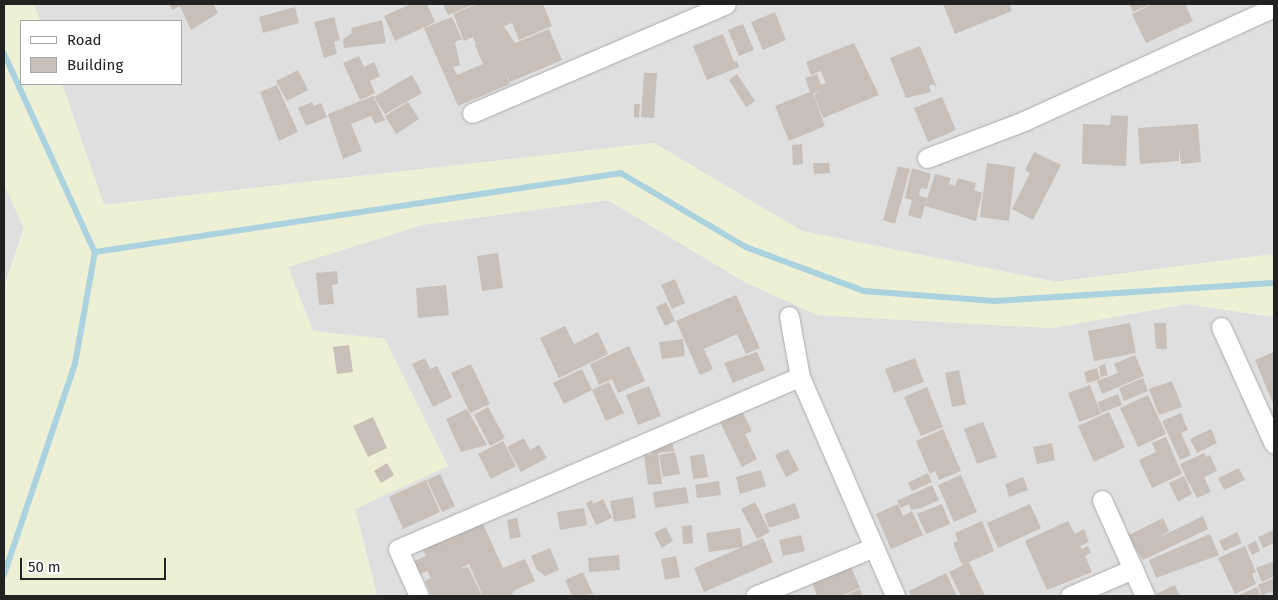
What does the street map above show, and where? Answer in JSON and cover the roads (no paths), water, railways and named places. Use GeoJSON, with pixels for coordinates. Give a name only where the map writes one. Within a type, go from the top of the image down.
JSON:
{"type":"FeatureCollection","features":[{"type":"Feature","properties":{"kind":"street"},"geometry":{"type":"LineString","coordinates":[[472,114],[726,4]]}},
{"type":"Feature","properties":{"kind":"street"},"geometry":{"type":"LineString","coordinates":[[927,158],[1024,121],[1274,7]]}},
{"type":"Feature","properties":{"kind":"street"},"geometry":{"type":"LineString","coordinates":[[789,316],[800,377],[872,548],[895,596]]}},
{"type":"Feature","properties":{"kind":"street"},"geometry":{"type":"LineString","coordinates":[[1221,327],[1274,444]]}},
{"type":"Feature","properties":{"kind":"street"},"geometry":{"type":"LineString","coordinates":[[418,596],[398,549],[800,377]]}},
{"type":"Feature","properties":{"kind":"street"},"geometry":{"type":"LineString","coordinates":[[1102,500],[1145,596]]}},
{"type":"Feature","properties":{"kind":"street"},"geometry":{"type":"LineString","coordinates":[[755,596],[872,548]]}},
{"type":"Feature","properties":{"kind":"street"},"geometry":{"type":"LineString","coordinates":[[1070,596],[1133,569]]}},
{"type":"Feature","properties":{"kind":"waterway"},"geometry":{"type":"LineString","coordinates":[[4,53],[95,252],[621,173],[746,247],[864,291],[995,301],[1274,283]]}},
{"type":"Feature","properties":{"kind":"waterway"},"geometry":{"type":"LineString","coordinates":[[4,575],[75,364],[95,252]]}}]}
